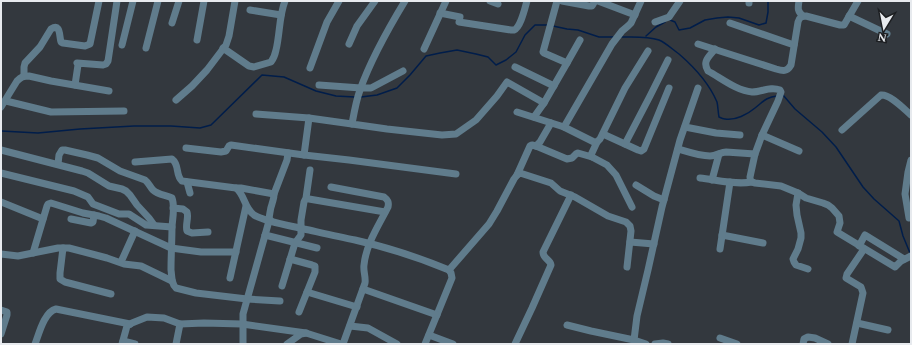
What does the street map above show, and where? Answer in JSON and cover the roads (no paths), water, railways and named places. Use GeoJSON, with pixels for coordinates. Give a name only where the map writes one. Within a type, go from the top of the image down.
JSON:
{"type":"FeatureCollection","features":[{"type":"Feature","properties":{"kind":"street"},"geometry":{"type":"LineString","coordinates":[[24,76],[25,63],[40,47],[53,27],[58,29],[61,42],[63,43],[85,46],[90,44],[99,1]]}},
{"type":"Feature","properties":{"kind":"street"},"geometry":{"type":"LineString","coordinates":[[75,85],[77,63],[103,65],[108,61],[117,1]]}},
{"type":"Feature","properties":{"kind":"street"},"geometry":{"type":"LineString","coordinates":[[122,45],[133,1]]}},
{"type":"Feature","properties":{"kind":"street"},"geometry":{"type":"LineString","coordinates":[[146,48],[158,1]]}},
{"type":"Feature","properties":{"kind":"street"},"geometry":{"type":"LineString","coordinates":[[172,23],[179,1]]}},
{"type":"Feature","properties":{"kind":"street"},"geometry":{"type":"LineString","coordinates":[[197,40],[204,1]]}},
{"type":"Feature","properties":{"kind":"street"},"geometry":{"type":"LineString","coordinates":[[176,100],[207,70],[226,45],[235,1]]}},
{"type":"Feature","properties":{"kind":"street"},"geometry":{"type":"LineString","coordinates":[[223,48],[249,66],[272,62],[274,59],[281,15],[285,1]]}},
{"type":"Feature","properties":{"kind":"street"},"geometry":{"type":"LineString","coordinates":[[310,68],[327,22],[339,1]]}},
{"type":"Feature","properties":{"kind":"street"},"geometry":{"type":"LineString","coordinates":[[349,44],[357,26],[375,1]]}},
{"type":"Feature","properties":{"kind":"street"},"geometry":{"type":"LineString","coordinates":[[352,124],[360,89],[372,61],[405,1]]}},
{"type":"Feature","properties":{"kind":"street"},"geometry":{"type":"LineString","coordinates":[[424,49],[446,1]]}},
{"type":"Feature","properties":{"kind":"street"},"geometry":{"type":"LineString","coordinates":[[490,1],[498,4]]}},
{"type":"Feature","properties":{"kind":"street"},"geometry":{"type":"LineString","coordinates":[[440,13],[460,20],[514,30],[518,27],[527,1]]}},
{"type":"Feature","properties":{"kind":"street"},"geometry":{"type":"LineString","coordinates":[[557,1],[543,52],[567,63]]}},
{"type":"Feature","properties":{"kind":"street"},"geometry":{"type":"LineString","coordinates":[[562,1],[592,6],[595,1]]}},
{"type":"Feature","properties":{"kind":"street"},"geometry":{"type":"LineString","coordinates":[[598,1],[635,15]]}},
{"type":"Feature","properties":{"kind":"street"},"geometry":{"type":"LineString","coordinates":[[564,127],[612,44],[628,26],[641,1]]}},
{"type":"Feature","properties":{"kind":"street"},"geometry":{"type":"LineString","coordinates":[[655,22],[669,17],[680,1]]}},
{"type":"Feature","properties":{"kind":"street"},"geometry":{"type":"LineString","coordinates":[[799,1],[798,11],[803,16],[840,25],[844,25],[858,1]]}},
{"type":"Feature","properties":{"kind":"street"},"geometry":{"type":"LineString","coordinates":[[250,10],[281,15]]}},
{"type":"Feature","properties":{"kind":"street"},"geometry":{"type":"LineString","coordinates":[[698,44],[786,71],[791,65],[799,18],[803,16]]}},
{"type":"Feature","properties":{"kind":"street"},"geometry":{"type":"LineString","coordinates":[[849,16],[887,34]]}},
{"type":"Feature","properties":{"kind":"street"},"geometry":{"type":"LineString","coordinates":[[730,23],[794,45]]}},
{"type":"Feature","properties":{"kind":"street"},"geometry":{"type":"LineString","coordinates":[[534,117],[544,103],[580,40]]}},
{"type":"Feature","properties":{"kind":"street"},"geometry":{"type":"LineString","coordinates":[[715,49],[706,62],[705,66],[708,71],[741,90],[753,92],[773,88],[780,90],[781,92],[755,154],[750,177],[752,182]]}},
{"type":"Feature","properties":{"kind":"street"},"geometry":{"type":"LineString","coordinates":[[592,157],[591,155],[597,142],[603,134],[625,88],[648,51]]}},
{"type":"Feature","properties":{"kind":"street"},"geometry":{"type":"LineString","coordinates":[[625,144],[668,60]]}},
{"type":"Feature","properties":{"kind":"street"},"geometry":{"type":"LineString","coordinates":[[515,67],[554,86]]}},
{"type":"Feature","properties":{"kind":"street"},"geometry":{"type":"LineString","coordinates":[[318,85],[360,89],[371,88],[403,71]]}},
{"type":"Feature","properties":{"kind":"street"},"geometry":{"type":"LineString","coordinates":[[1,107],[17,81],[24,76],[109,91]]}},
{"type":"Feature","properties":{"kind":"street"},"geometry":{"type":"LineString","coordinates":[[256,114],[309,118],[442,136],[456,134],[476,120],[498,96],[507,82],[544,103]]}},
{"type":"Feature","properties":{"kind":"street"},"geometry":{"type":"LineString","coordinates":[[603,134],[642,151],[669,88]]}},
{"type":"Feature","properties":{"kind":"street"},"geometry":{"type":"LineString","coordinates":[[634,340],[636,316],[664,200],[678,149],[698,88]]}},
{"type":"Feature","properties":{"kind":"street"},"geometry":{"type":"LineString","coordinates":[[842,130],[881,95],[887,96],[896,102],[911,115]]}},
{"type":"Feature","properties":{"kind":"street"},"geometry":{"type":"LineString","coordinates":[[6,101],[51,112],[124,111]]}},
{"type":"Feature","properties":{"kind":"street"},"geometry":{"type":"LineString","coordinates":[[518,112],[564,127],[597,142]]}},
{"type":"Feature","properties":{"kind":"street"},"geometry":{"type":"LineString","coordinates":[[304,155],[309,118]]}},
{"type":"Feature","properties":{"kind":"street"},"geometry":{"type":"LineString","coordinates":[[536,146],[551,123]]}},
{"type":"Feature","properties":{"kind":"street"},"geometry":{"type":"LineString","coordinates":[[685,127],[716,133],[740,135]]}},
{"type":"Feature","properties":{"kind":"street"},"geometry":{"type":"LineString","coordinates":[[762,135],[799,151]]}},
{"type":"Feature","properties":{"kind":"street"},"geometry":{"type":"LineString","coordinates":[[186,148],[221,152],[226,151],[229,146],[232,145],[456,174]]}},
{"type":"Feature","properties":{"kind":"street"},"geometry":{"type":"LineString","coordinates":[[449,270],[489,224],[517,175],[530,146],[532,145],[567,159],[572,158],[578,153],[592,157],[607,166],[616,175],[632,207]]}},
{"type":"Feature","properties":{"kind":"street"},"geometry":{"type":"LineString","coordinates":[[678,149],[705,156],[726,152],[755,154]]}},
{"type":"Feature","properties":{"kind":"street"},"geometry":{"type":"LineString","coordinates":[[1,150],[82,171],[109,186],[122,189],[126,191],[154,225]]}},
{"type":"Feature","properties":{"kind":"street"},"geometry":{"type":"LineString","coordinates":[[58,164],[59,155],[62,150],[98,158],[120,171],[147,181],[154,191],[172,198],[172,280],[173,286],[176,288],[196,293],[280,301]]}},
{"type":"Feature","properties":{"kind":"street"},"geometry":{"type":"LineString","coordinates":[[243,344],[243,314],[268,221],[271,221],[269,218],[272,201],[287,160],[288,153]]}},
{"type":"Feature","properties":{"kind":"street"},"geometry":{"type":"LineString","coordinates":[[712,180],[719,154]]}},
{"type":"Feature","properties":{"kind":"street"},"geometry":{"type":"LineString","coordinates":[[135,162],[172,159],[176,163],[179,179],[182,181],[241,188],[274,194]]}},
{"type":"Feature","properties":{"kind":"street"},"geometry":{"type":"LineString","coordinates":[[909,218],[905,194],[911,160]]}},
{"type":"Feature","properties":{"kind":"street"},"geometry":{"type":"LineString","coordinates":[[282,286],[295,242],[301,235],[301,220],[310,170]]}},
{"type":"Feature","properties":{"kind":"street"},"geometry":{"type":"LineString","coordinates":[[1,173],[74,191],[88,197],[94,204],[119,214],[129,214],[143,223],[172,227]]}},
{"type":"Feature","properties":{"kind":"street"},"geometry":{"type":"LineString","coordinates":[[517,175],[525,174],[551,182],[560,191],[571,195],[608,216],[626,222],[630,226],[631,231],[627,268]]}},
{"type":"Feature","properties":{"kind":"street"},"geometry":{"type":"LineString","coordinates":[[700,178],[781,186],[832,208],[839,216],[840,224],[837,232],[895,267],[901,261],[908,258]]}},
{"type":"Feature","properties":{"kind":"street"},"geometry":{"type":"LineString","coordinates":[[187,182],[190,193]]}},
{"type":"Feature","properties":{"kind":"street"},"geometry":{"type":"LineString","coordinates":[[720,249],[730,182]]}},
{"type":"Feature","properties":{"kind":"street"},"geometry":{"type":"LineString","coordinates":[[636,185],[664,200]]}},
{"type":"Feature","properties":{"kind":"street"},"geometry":{"type":"LineString","coordinates":[[135,344],[122,343],[125,329],[130,324],[153,316],[164,318],[180,324],[242,324],[306,333],[342,344],[350,326],[366,279],[364,264],[369,244],[389,204],[388,199],[384,197],[331,187]]}},
{"type":"Feature","properties":{"kind":"street"},"geometry":{"type":"LineString","coordinates":[[236,188],[241,194],[246,206],[255,216],[262,219],[369,244],[416,258],[449,270],[452,278],[425,344]]}},
{"type":"Feature","properties":{"kind":"street"},"geometry":{"type":"LineString","coordinates":[[798,193],[796,215],[801,238],[793,259],[796,264],[808,269]]}},
{"type":"Feature","properties":{"kind":"street"},"geometry":{"type":"LineString","coordinates":[[515,344],[551,265],[548,260],[544,258],[543,252],[571,195]]}},
{"type":"Feature","properties":{"kind":"street"},"geometry":{"type":"LineString","coordinates":[[309,200],[385,212]]}},
{"type":"Feature","properties":{"kind":"street"},"geometry":{"type":"LineString","coordinates":[[1,202],[44,219]]}},
{"type":"Feature","properties":{"kind":"street"},"geometry":{"type":"LineString","coordinates":[[33,253],[48,204],[51,203],[83,213],[106,218],[171,248],[201,252],[236,252]]}},
{"type":"Feature","properties":{"kind":"street"},"geometry":{"type":"LineString","coordinates":[[230,278],[246,206]]}},
{"type":"Feature","properties":{"kind":"street"},"geometry":{"type":"LineString","coordinates":[[173,208],[187,212],[186,231],[192,233],[208,232]]}},
{"type":"Feature","properties":{"kind":"street"},"geometry":{"type":"LineString","coordinates":[[71,219],[92,223],[94,215]]}},
{"type":"Feature","properties":{"kind":"street"},"geometry":{"type":"LineString","coordinates":[[121,262],[135,231]]}},
{"type":"Feature","properties":{"kind":"street"},"geometry":{"type":"LineString","coordinates":[[264,235],[317,248]]}},
{"type":"Feature","properties":{"kind":"street"},"geometry":{"type":"LineString","coordinates":[[722,235],[763,243]]}},
{"type":"Feature","properties":{"kind":"street"},"geometry":{"type":"LineString","coordinates":[[852,344],[863,293],[861,287],[846,278],[862,247],[865,235],[908,258]]}},
{"type":"Feature","properties":{"kind":"street"},"geometry":{"type":"LineString","coordinates":[[630,242],[654,244]]}},
{"type":"Feature","properties":{"kind":"street"},"geometry":{"type":"LineString","coordinates":[[63,248],[60,279],[65,282],[111,294]]}},
{"type":"Feature","properties":{"kind":"street"},"geometry":{"type":"LineString","coordinates":[[1,254],[18,256],[63,248],[76,249],[141,266],[172,280]]}},
{"type":"Feature","properties":{"kind":"street"},"geometry":{"type":"LineString","coordinates":[[290,259],[315,266],[316,268],[299,312]]}},
{"type":"Feature","properties":{"kind":"street"},"geometry":{"type":"LineString","coordinates":[[363,289],[437,315]]}},
{"type":"Feature","properties":{"kind":"street"},"geometry":{"type":"LineString","coordinates":[[307,292],[357,307]]}},
{"type":"Feature","properties":{"kind":"street"},"geometry":{"type":"LineString","coordinates":[[35,344],[41,327],[49,312],[56,309],[130,324]]}},
{"type":"Feature","properties":{"kind":"street"},"geometry":{"type":"LineString","coordinates":[[1,310],[7,312],[7,315],[1,334]]}},
{"type":"Feature","properties":{"kind":"street"},"geometry":{"type":"LineString","coordinates":[[857,323],[888,330]]}},
{"type":"Feature","properties":{"kind":"street"},"geometry":{"type":"LineString","coordinates":[[176,344],[180,324]]}},
{"type":"Feature","properties":{"kind":"street"},"geometry":{"type":"LineString","coordinates":[[567,325],[646,344]]}},
{"type":"Feature","properties":{"kind":"street"},"geometry":{"type":"LineString","coordinates":[[350,326],[368,328],[397,344]]}},
{"type":"Feature","properties":{"kind":"street"},"geometry":{"type":"LineString","coordinates":[[287,344],[301,334],[306,333]]}},
{"type":"Feature","properties":{"kind":"street"},"geometry":{"type":"LineString","coordinates":[[429,335],[453,344]]}},
{"type":"Feature","properties":{"kind":"street"},"geometry":{"type":"LineString","coordinates":[[609,344],[612,336]]}},
{"type":"Feature","properties":{"kind":"street"},"geometry":{"type":"LineString","coordinates":[[803,344],[804,339],[808,336],[828,344]]}},
{"type":"Feature","properties":{"kind":"street"},"geometry":{"type":"LineString","coordinates":[[720,338],[737,344]]}},
{"type":"Feature","properties":{"kind":"street"},"geometry":{"type":"LineString","coordinates":[[655,344],[668,344]]}},
{"type":"Feature","properties":{"kind":"waterway"},"geometry":{"type":"LineString","coordinates":[[670,20],[675,22],[679,30],[690,28],[705,20],[728,17],[739,18],[759,25],[766,23],[768,1]]}},
{"type":"Feature","properties":{"kind":"waterway"},"geometry":{"type":"LineString","coordinates":[[646,36],[656,27],[665,22]]}},
{"type":"Feature","properties":{"kind":"waterway"},"geometry":{"type":"LineString","coordinates":[[361,97],[377,95],[397,88],[426,56],[457,50],[488,57],[496,65],[506,60],[516,52],[525,35],[535,25],[547,25]]}},
{"type":"Feature","properties":{"kind":"waterway"},"geometry":{"type":"LineString","coordinates":[[553,26],[578,30],[599,37],[614,37]]}},
{"type":"Feature","properties":{"kind":"waterway"},"geometry":{"type":"LineString","coordinates":[[622,37],[645,37],[659,40],[667,44],[696,70],[710,88],[717,102],[719,117],[733,119],[745,115],[767,99],[777,96]]}},
{"type":"Feature","properties":{"kind":"waterway"},"geometry":{"type":"LineString","coordinates":[[1,131],[38,133],[134,126],[200,128],[211,125],[262,75],[284,77],[316,91],[336,96],[355,97]]}},
{"type":"Feature","properties":{"kind":"waterway"},"geometry":{"type":"LineString","coordinates":[[783,95],[795,109],[822,132],[836,147],[863,187],[899,221],[910,253]]}}]}
